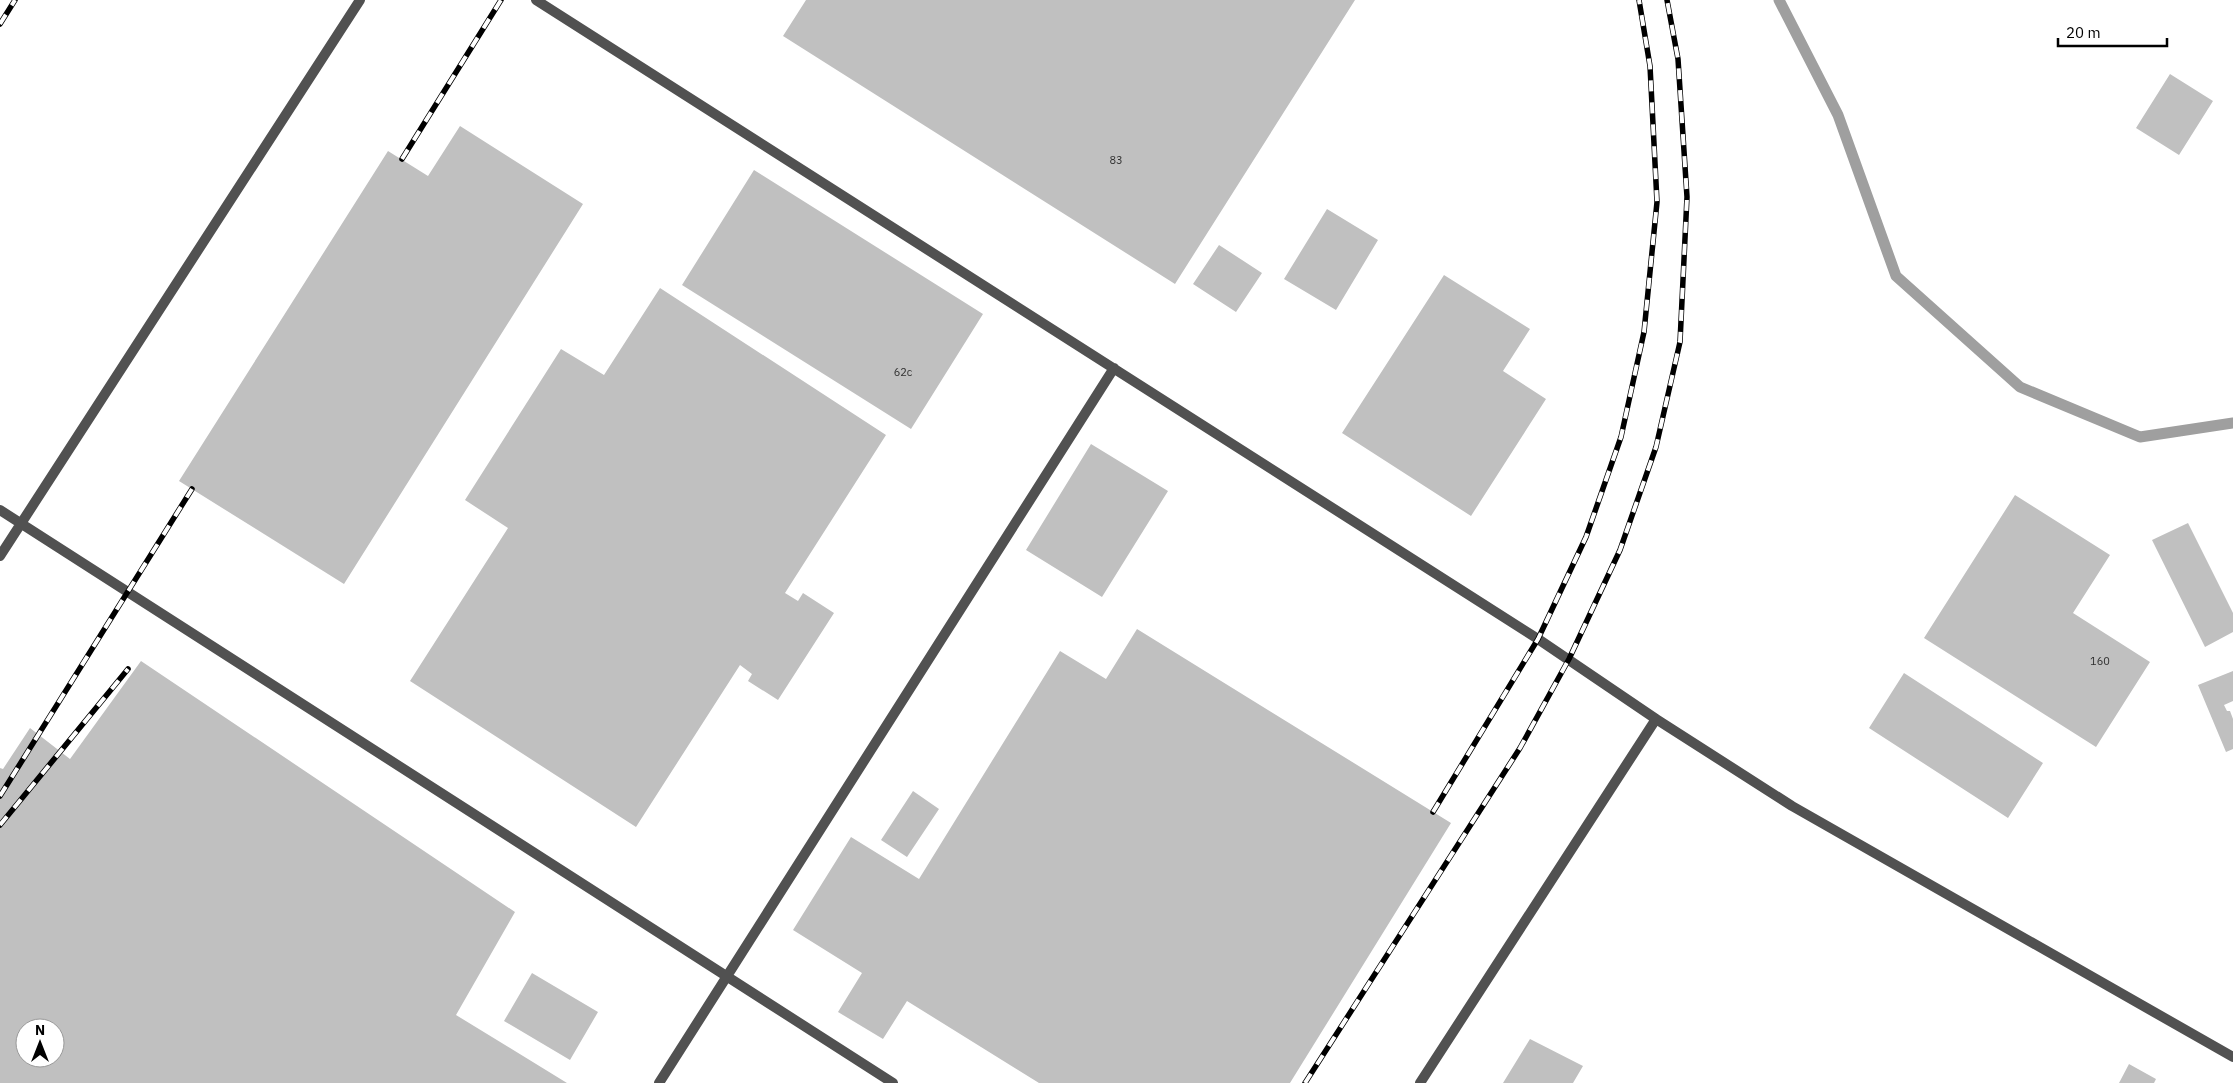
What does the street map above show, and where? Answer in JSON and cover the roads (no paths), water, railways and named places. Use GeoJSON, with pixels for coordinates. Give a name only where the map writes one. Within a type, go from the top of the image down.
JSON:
{"type":"FeatureCollection","features":[{"type":"Feature","properties":{"kind":"lane"},"geometry":{"type":"LineString","coordinates":[[0,556],[360,0]]}},
{"type":"Feature","properties":{"kind":"lane"},"geometry":{"type":"LineString","coordinates":[[536,0],[1546,644],[1656,719],[1792,806],[2233,1057]]}},
{"type":"Feature","properties":{"kind":"lane"},"geometry":{"type":"LineString","coordinates":[[659,1083],[1114,368]]}},
{"type":"Feature","properties":{"kind":"lane"},"geometry":{"type":"LineString","coordinates":[[0,510],[726,978],[893,1083]]}},
{"type":"Feature","properties":{"kind":"lane"},"geometry":{"type":"LineString","coordinates":[[1420,1083],[1656,719]]}},
{"type":"Feature","properties":{"kind":"waterway"},"geometry":{"type":"LineString","coordinates":[[1779,0],[1838,115],[1896,276],[2020,387],[2140,437],[2233,423]]}},
{"type":"Feature","properties":{"kind":"railway"},"geometry":{"type":"LineString","coordinates":[[0,24],[15,0]]}},
{"type":"Feature","properties":{"kind":"railway"},"geometry":{"type":"LineString","coordinates":[[402,159],[501,0]]}},
{"type":"Feature","properties":{"kind":"railway"},"geometry":{"type":"LineString","coordinates":[[1433,812],[1538,639],[1586,537],[1621,437],[1644,332],[1657,202],[1650,66],[1639,0]]}},
{"type":"Feature","properties":{"kind":"railway"},"geometry":{"type":"LineString","coordinates":[[1305,1083],[1520,748],[1569,659],[1620,550],[1656,447],[1680,342],[1687,197],[1678,59],[1667,0]]}},
{"type":"Feature","properties":{"kind":"railway"},"geometry":{"type":"LineString","coordinates":[[0,796],[192,489]]}},
{"type":"Feature","properties":{"kind":"railway"},"geometry":{"type":"LineString","coordinates":[[0,825],[128,669]]}}]}
